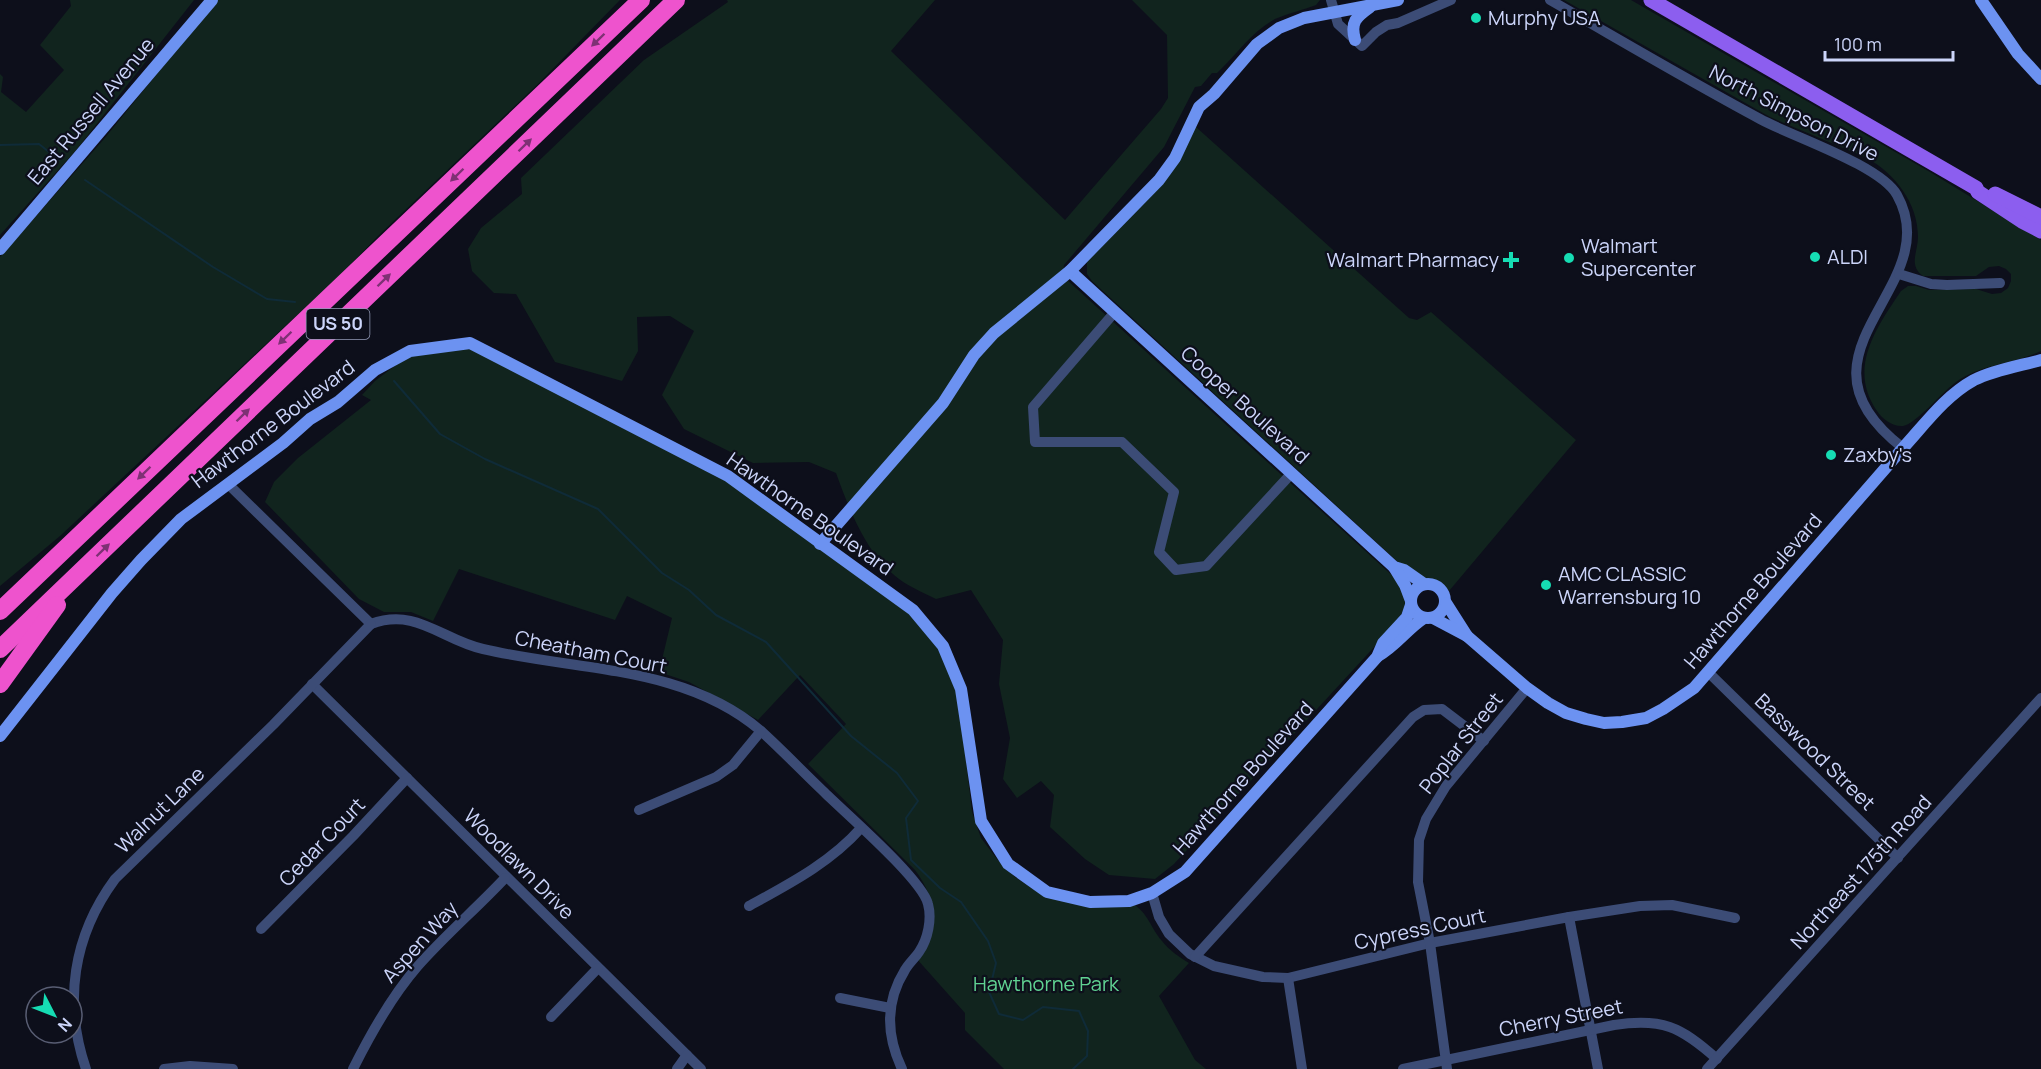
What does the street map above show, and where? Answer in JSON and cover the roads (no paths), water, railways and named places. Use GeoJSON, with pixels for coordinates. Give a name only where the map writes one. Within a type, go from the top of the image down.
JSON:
{"type":"FeatureCollection","features":[{"type":"Feature","properties":{"kind":"highway","name":"US 50"},"geometry":{"type":"LineString","coordinates":[[0,610],[641,0]]}},
{"type":"Feature","properties":{"kind":"highway","name":"US 50"},"geometry":{"type":"LineString","coordinates":[[0,649],[676,0]]}},
{"type":"Feature","properties":{"kind":"highway"},"geometry":{"type":"LineString","coordinates":[[0,594],[96,519]]}},
{"type":"Feature","properties":{"kind":"highway"},"geometry":{"type":"LineString","coordinates":[[0,684],[81,571]]}},
{"type":"Feature","properties":{"kind":"main road"},"geometry":{"type":"LineString","coordinates":[[1651,0],[1976,188],[1978,192],[2011,214],[2041,231]]}},
{"type":"Feature","properties":{"kind":"main road"},"geometry":{"type":"LineString","coordinates":[[1976,188],[1982,188],[2041,217]]}},
{"type":"Feature","properties":{"kind":"street","name":"East Russell Avenue"},"geometry":{"type":"LineString","coordinates":[[0,249],[212,0]]}},
{"type":"Feature","properties":{"kind":"street"},"geometry":{"type":"LineString","coordinates":[[1351,0],[1372,6]]}},
{"type":"Feature","properties":{"kind":"street"},"geometry":{"type":"LineString","coordinates":[[820,544],[943,403],[974,355],[994,333],[1070,271],[1159,180],[1174,158],[1199,107],[1214,94],[1257,44],[1279,28],[1332,6],[1372,6],[1398,0]]}},
{"type":"Feature","properties":{"kind":"street"},"geometry":{"type":"LineString","coordinates":[[1332,6],[1338,24],[1362,46],[1387,25],[1398,23],[1451,0]]}},
{"type":"Feature","properties":{"kind":"street","name":"North Simpson Drive"},"geometry":{"type":"LineString","coordinates":[[1550,0],[1782,131],[1866,168],[1888,184],[1897,195],[1907,225],[1904,261],[1862,340],[1857,369],[1862,402],[1868,413],[1885,433],[1903,448]]}},
{"type":"Feature","properties":{"kind":"street"},"geometry":{"type":"LineString","coordinates":[[1981,0],[2018,54],[2041,79]]}},
{"type":"Feature","properties":{"kind":"street"},"geometry":{"type":"LineString","coordinates":[[1355,40],[1353,30],[1357,18],[1372,6]]}},
{"type":"Feature","properties":{"kind":"street","name":"Cooper Boulevard"},"geometry":{"type":"LineString","coordinates":[[1070,271],[1394,567],[1405,585],[1411,603]]}},
{"type":"Feature","properties":{"kind":"street"},"geometry":{"type":"LineString","coordinates":[[1899,273],[1931,284],[2000,283]]}},
{"type":"Feature","properties":{"kind":"street"},"geometry":{"type":"LineString","coordinates":[[1114,313],[1033,407],[1035,442],[1122,442],[1174,492],[1159,552],[1176,570],[1206,566],[1291,474]]}},
{"type":"Feature","properties":{"kind":"street","name":"Hawthorne Boulevard"},"geometry":{"type":"LineString","coordinates":[[0,736],[112,593],[181,519],[283,443],[310,419],[338,402],[375,370],[410,351],[470,343],[728,476],[913,610],[943,646],[961,689],[981,821],[1008,864],[1047,892],[1090,902],[1129,901],[1152,893],[1185,872],[1377,657],[1391,648],[1410,628],[1429,618],[1467,636],[1527,688],[1566,712],[1604,723],[1646,718],[1663,710],[1694,688],[1938,408],[1956,392],[1975,380],[2041,360]]}},
{"type":"Feature","properties":{"kind":"street"},"geometry":{"type":"LineString","coordinates":[[228,484],[371,624]]}},
{"type":"Feature","properties":{"kind":"street","name":"Cooper Boulevard"},"geometry":{"type":"LineString","coordinates":[[1394,567],[1404,570],[1424,584]]}},
{"type":"Feature","properties":{"kind":"street"},"geometry":{"type":"LineString","coordinates":[[1424,584],[1440,588],[1444,592],[1446,603],[1442,613],[1429,618],[1416,614],[1411,603],[1414,591],[1424,584]]}},
{"type":"Feature","properties":{"kind":"street","name":"Hawthorne Boulevard"},"geometry":{"type":"LineString","coordinates":[[1377,657],[1383,643],[1407,617],[1411,603]]}},
{"type":"Feature","properties":{"kind":"street","name":"Hawthorne Boulevard"},"geometry":{"type":"LineString","coordinates":[[1446,603],[1467,636]]}},
{"type":"Feature","properties":{"kind":"street","name":"Cheatham Court"},"geometry":{"type":"LineString","coordinates":[[371,624],[383,619],[405,619],[426,625],[481,649],[515,656],[580,664],[653,679],[710,698],[746,718],[761,730],[890,855],[928,901],[927,936],[897,984],[890,1008],[890,1034],[902,1069]]}},
{"type":"Feature","properties":{"kind":"street","name":"Walnut Lane"},"geometry":{"type":"LineString","coordinates":[[86,1069],[78,1046],[73,998],[80,951],[104,895],[115,879],[273,725],[371,624]]}},
{"type":"Feature","properties":{"kind":"street","name":"Basswood Street"},"geometry":{"type":"LineString","coordinates":[[1708,672],[1898,858]]}},
{"type":"Feature","properties":{"kind":"street","name":"Woodlawn Drive"},"geometry":{"type":"LineString","coordinates":[[312,684],[700,1069]]}},
{"type":"Feature","properties":{"kind":"street","name":"Poplar Street"},"geometry":{"type":"LineString","coordinates":[[1446,1065],[1430,943],[1419,882],[1419,840],[1426,819],[1435,803],[1527,688]]}},
{"type":"Feature","properties":{"kind":"street","name":"Northeast 175th Road"},"geometry":{"type":"LineString","coordinates":[[1707,1069],[2041,698]]}},
{"type":"Feature","properties":{"kind":"street"},"geometry":{"type":"LineString","coordinates":[[1195,957],[1413,717],[1424,710],[1442,709],[1484,741]]}},
{"type":"Feature","properties":{"kind":"street"},"geometry":{"type":"LineString","coordinates":[[639,810],[716,777],[733,765],[761,730]]}},
{"type":"Feature","properties":{"kind":"street","name":"Cedar Court"},"geometry":{"type":"LineString","coordinates":[[261,929],[353,837],[407,778]]}},
{"type":"Feature","properties":{"kind":"street"},"geometry":{"type":"LineString","coordinates":[[748,906],[790,884],[830,857],[861,828]]}},
{"type":"Feature","properties":{"kind":"street","name":"Aspen Way"},"geometry":{"type":"LineString","coordinates":[[353,1069],[366,1042],[396,993],[418,966],[505,878]]}},
{"type":"Feature","properties":{"kind":"street","name":"Cypress Court"},"geometry":{"type":"LineString","coordinates":[[1152,893],[1159,916],[1169,934],[1195,957],[1214,966],[1263,977],[1288,978],[1430,943],[1640,906],[1672,905],[1735,918]]}},
{"type":"Feature","properties":{"kind":"street"},"geometry":{"type":"LineString","coordinates":[[1569,917],[1598,1069]]}},
{"type":"Feature","properties":{"kind":"street"},"geometry":{"type":"LineString","coordinates":[[551,1017],[598,968]]}},
{"type":"Feature","properties":{"kind":"street"},"geometry":{"type":"LineString","coordinates":[[1288,978],[1302,1069]]}},
{"type":"Feature","properties":{"kind":"street"},"geometry":{"type":"LineString","coordinates":[[840,998],[890,1008]]}},
{"type":"Feature","properties":{"kind":"street","name":"Cherry Street"},"geometry":{"type":"LineString","coordinates":[[1403,1069],[1446,1065],[1591,1029],[1649,1021],[1669,1026],[1686,1035],[1716,1059]]}},
{"type":"Feature","properties":{"kind":"street"},"geometry":{"type":"LineString","coordinates":[[677,1069],[687,1056]]}},
{"type":"Feature","properties":{"kind":"street"},"geometry":{"type":"LineString","coordinates":[[164,1069],[190,1066],[233,1069]]}},
{"type":"Feature","properties":{"kind":"waterway"},"geometry":{"type":"LineString","coordinates":[[0,145],[39,144],[59,160]]}},
{"type":"Feature","properties":{"kind":"waterway"},"geometry":{"type":"LineString","coordinates":[[85,180],[213,267],[267,299],[295,302]]}},
{"type":"Feature","properties":{"kind":"waterway"},"geometry":{"type":"LineString","coordinates":[[394,381],[440,434],[485,459],[598,509],[662,573],[689,590],[716,615],[766,642],[851,736],[897,773],[918,801],[906,818],[911,860],[940,888],[961,902],[988,941],[996,963],[989,992],[999,1014],[1023,1020],[1043,1007],[1079,1011],[1088,1031],[1087,1056],[1073,1069]]}},
{"type":"Feature","properties":{"kind":"place","name":"Murphy USA"},"geometry":{"type":"Point","coordinates":[1476,18]}},
{"type":"Feature","properties":{"kind":"place","name":"ALDI"},"geometry":{"type":"Point","coordinates":[1815,257]}},
{"type":"Feature","properties":{"kind":"place","name":"Walmart Supercenter"},"geometry":{"type":"Point","coordinates":[1569,258]}},
{"type":"Feature","properties":{"kind":"place","name":"Walmart Pharmacy"},"geometry":{"type":"Point","coordinates":[1511,260]}},
{"type":"Feature","properties":{"kind":"place","name":"Zaxby's"},"geometry":{"type":"Point","coordinates":[1831,455]}},
{"type":"Feature","properties":{"kind":"place","name":"AMC CLASSIC Warrensburg 10"},"geometry":{"type":"Point","coordinates":[1546,585]}},
{"type":"Feature","properties":{"kind":"park label","name":"Hawthorne Park"},"geometry":{"type":"Point","coordinates":[1046,984]}}]}
